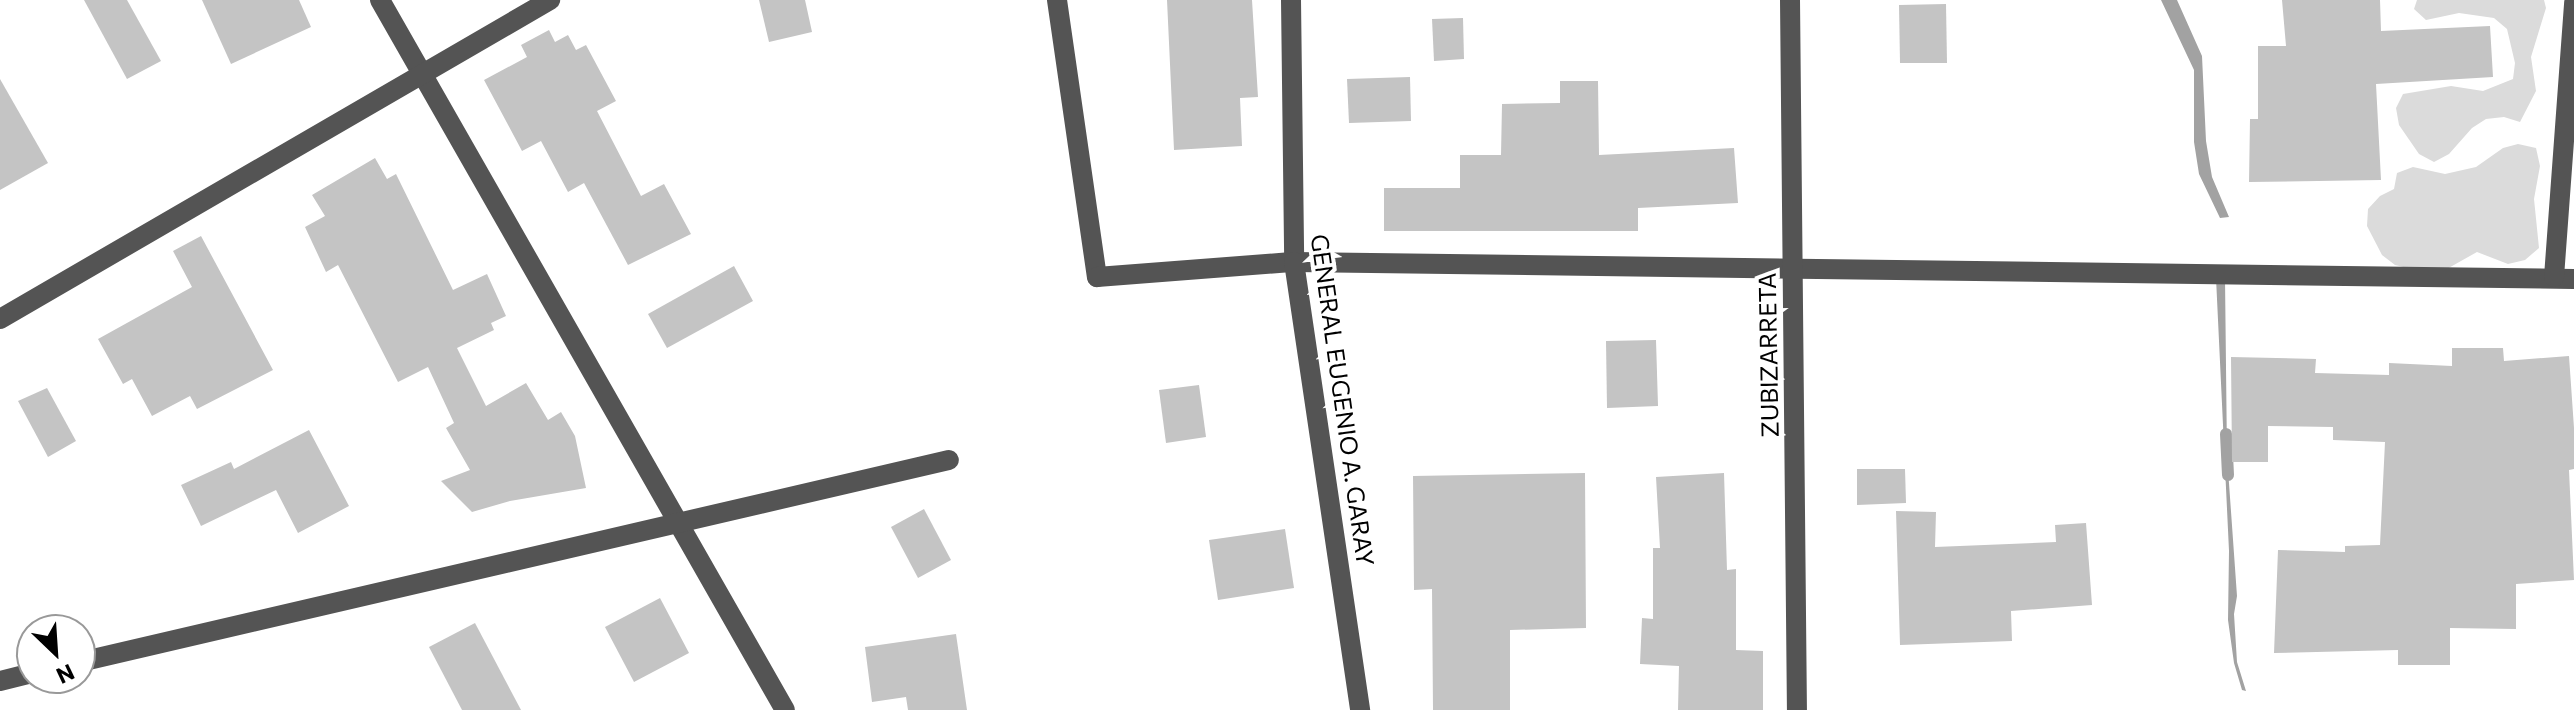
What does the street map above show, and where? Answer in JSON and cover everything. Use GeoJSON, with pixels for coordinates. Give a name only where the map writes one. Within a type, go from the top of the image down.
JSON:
{"type":"FeatureCollection","features":[{"type":"Feature","properties":{"kind":"street"},"geometry":{"type":"LineString","coordinates":[[380,0],[785,710]]}},
{"type":"Feature","properties":{"kind":"street"},"geometry":{"type":"LineString","coordinates":[[0,319],[421,72],[550,0]]}},
{"type":"Feature","properties":{"kind":"street"},"geometry":{"type":"LineString","coordinates":[[1057,0],[1097,277],[1294,262],[2564,278],[2574,3]]}},
{"type":"Feature","properties":{"kind":"street","name":"GENERAL EUGENIO A. GARAY"},"geometry":{"type":"LineString","coordinates":[[1291,0],[1294,262],[1360,710]]}},
{"type":"Feature","properties":{"kind":"street","name":"ZUBIZARRETA"},"geometry":{"type":"LineString","coordinates":[[1790,0],[1797,710]]}},
{"type":"Feature","properties":{"kind":"street"},"geometry":{"type":"LineString","coordinates":[[96,658],[949,460]]}},
{"type":"Feature","properties":{"kind":"shaded area"},"geometry":{"type":"Polygon","coordinates":[[[2161,0],[2177,0],[2202,56],[2206,141],[2212,177],[2229,217],[2220,218],[2199,174],[2194,142],[2194,70],[2161,0]]]}},
{"type":"Feature","properties":{"kind":"shaded area"},"geometry":{"type":"Polygon","coordinates":[[[2417,0],[2544,0],[2546,8],[2531,57],[2536,91],[2520,122],[2504,117],[2486,119],[2472,128],[2449,154],[2434,162],[2419,154],[2399,125],[2396,108],[2403,94],[2451,86],[2483,91],[2513,79],[2515,63],[2507,29],[2494,18],[2459,13],[2426,20],[2414,9],[2417,0]]]}},
{"type":"Feature","properties":{"kind":"shaded area"},"geometry":{"type":"Polygon","coordinates":[[[2518,144],[2536,148],[2540,166],[2534,199],[2539,248],[2525,260],[2508,264],[2477,252],[2445,270],[2412,269],[2395,265],[2382,255],[2367,226],[2368,209],[2380,196],[2394,189],[2397,173],[2413,167],[2445,174],[2476,167],[2503,148],[2518,144]]]}},
{"type":"Feature","properties":{"kind":"shaded area"},"geometry":{"type":"Polygon","coordinates":[[[2216,278],[2225,278],[2227,455],[2237,596],[2234,614],[2237,662],[2246,691],[2242,690],[2234,663],[2228,620],[2229,551],[2216,278]]]}},
{"type":"Feature","properties":{"kind":"building"},"geometry":{"type":"Polygon","coordinates":[[[84,0],[127,0],[161,61],[127,79],[84,0]]]}},
{"type":"Feature","properties":{"kind":"building"},"geometry":{"type":"Polygon","coordinates":[[[202,0],[299,0],[311,27],[231,64],[202,0]]]}},
{"type":"Feature","properties":{"kind":"building"},"geometry":{"type":"Polygon","coordinates":[[[759,0],[805,0],[812,32],[769,42],[759,0]]]}},
{"type":"Feature","properties":{"kind":"building"},"geometry":{"type":"Polygon","coordinates":[[[1167,0],[1252,0],[1258,97],[1240,98],[1242,146],[1174,150],[1167,0]]]}},
{"type":"Feature","properties":{"kind":"building"},"geometry":{"type":"Polygon","coordinates":[[[2282,0],[2380,0],[2381,31],[2490,26],[2493,77],[2376,84],[2381,180],[2249,182],[2250,119],[2258,119],[2258,46],[2286,46],[2282,0]]]}},
{"type":"Feature","properties":{"kind":"building"},"geometry":{"type":"Polygon","coordinates":[[[1946,4],[1947,63],[1900,63],[1899,5],[1946,4]]]}},
{"type":"Feature","properties":{"kind":"building"},"geometry":{"type":"Polygon","coordinates":[[[1463,18],[1464,59],[1434,61],[1432,19],[1463,18]]]}},
{"type":"Feature","properties":{"kind":"building"},"geometry":{"type":"Polygon","coordinates":[[[549,30],[555,42],[568,35],[576,50],[586,45],[616,101],[597,111],[641,196],[664,184],[691,234],[628,265],[584,183],[568,192],[541,141],[522,151],[484,80],[527,57],[521,45],[549,30]]]}},
{"type":"Feature","properties":{"kind":"building"},"geometry":{"type":"Polygon","coordinates":[[[1410,77],[1411,121],[1349,123],[1347,79],[1410,77]]]}},
{"type":"Feature","properties":{"kind":"building"},"geometry":{"type":"Polygon","coordinates":[[[0,79],[48,163],[0,190],[0,79]]]}},
{"type":"Feature","properties":{"kind":"building"},"geometry":{"type":"Polygon","coordinates":[[[1560,81],[1598,81],[1599,155],[1734,148],[1738,203],[1638,208],[1638,231],[1384,231],[1384,188],[1460,188],[1460,155],[1501,155],[1502,104],[1560,103],[1560,81]]]}},
{"type":"Feature","properties":{"kind":"building"},"geometry":{"type":"Polygon","coordinates":[[[375,158],[387,179],[396,174],[453,290],[487,274],[506,316],[491,323],[494,330],[457,348],[486,406],[526,383],[548,420],[561,412],[575,436],[586,488],[510,501],[472,512],[441,481],[470,470],[446,428],[454,423],[428,367],[398,382],[338,265],[326,272],[305,227],[325,216],[312,195],[375,158]]]}},
{"type":"Feature","properties":{"kind":"building"},"geometry":{"type":"Polygon","coordinates":[[[201,236],[273,370],[197,409],[190,396],[152,416],[132,379],[123,384],[98,339],[192,287],[173,251],[201,236]]]}},
{"type":"Feature","properties":{"kind":"building"},"geometry":{"type":"Polygon","coordinates":[[[734,266],[753,301],[667,348],[648,314],[734,266]]]}},
{"type":"Feature","properties":{"kind":"building"},"geometry":{"type":"Polygon","coordinates":[[[1656,340],[1658,406],[1607,408],[1606,341],[1656,340]]]}},
{"type":"Feature","properties":{"kind":"building"},"geometry":{"type":"Polygon","coordinates":[[[2452,348],[2503,348],[2504,361],[2569,356],[2574,428],[2574,469],[2569,470],[2574,580],[2516,584],[2516,629],[2450,628],[2450,665],[2398,665],[2398,650],[2274,653],[2278,550],[2345,552],[2345,546],[2380,545],[2385,442],[2333,440],[2333,427],[2268,426],[2268,462],[2232,462],[2231,357],[2316,359],[2315,373],[2389,375],[2389,363],[2452,366],[2452,348]]]}},
{"type":"Feature","properties":{"kind":"building"},"geometry":{"type":"Polygon","coordinates":[[[1199,385],[1206,437],[1166,443],[1159,390],[1199,385]]]}},
{"type":"Feature","properties":{"kind":"building"},"geometry":{"type":"Polygon","coordinates":[[[47,388],[76,441],[48,457],[18,401],[47,388]]]}},
{"type":"Feature","properties":{"kind":"building"},"geometry":{"type":"Polygon","coordinates":[[[309,430],[349,506],[298,533],[276,490],[201,526],[181,485],[231,462],[234,469],[309,430]]]}},
{"type":"Feature","properties":{"kind":"building"},"geometry":{"type":"Polygon","coordinates":[[[1857,469],[1905,469],[1906,503],[1857,505],[1857,469]]]}},
{"type":"Feature","properties":{"kind":"building"},"geometry":{"type":"Polygon","coordinates":[[[1585,473],[1586,628],[1510,630],[1510,710],[1433,710],[1432,589],[1414,590],[1413,476],[1585,473]]]}},
{"type":"Feature","properties":{"kind":"building"},"geometry":{"type":"Polygon","coordinates":[[[1724,473],[1727,570],[1736,569],[1736,650],[1763,651],[1763,710],[1678,710],[1679,666],[1640,664],[1642,618],[1653,619],[1653,548],[1660,548],[1656,477],[1724,473]]]}},
{"type":"Feature","properties":{"kind":"building"},"geometry":{"type":"Polygon","coordinates":[[[924,509],[951,560],[918,578],[891,527],[924,509]]]}},
{"type":"Feature","properties":{"kind":"building"},"geometry":{"type":"Polygon","coordinates":[[[1896,511],[1936,512],[1935,547],[2056,542],[2055,525],[2086,523],[2092,605],[2011,611],[2012,641],[1900,645],[1896,511]]]}},
{"type":"Feature","properties":{"kind":"building"},"geometry":{"type":"Polygon","coordinates":[[[1285,529],[1294,588],[1218,600],[1209,540],[1285,529]]]}},
{"type":"Feature","properties":{"kind":"building"},"geometry":{"type":"Polygon","coordinates":[[[660,598],[689,653],[634,682],[605,627],[660,598]]]}},
{"type":"Feature","properties":{"kind":"building"},"geometry":{"type":"Polygon","coordinates":[[[475,623],[521,710],[462,710],[429,647],[475,623]]]}},
{"type":"Feature","properties":{"kind":"building"},"geometry":{"type":"Polygon","coordinates":[[[956,634],[967,710],[908,710],[906,697],[872,702],[865,647],[956,634]]]}},
{"type":"Feature","properties":{"kind":"waterway"},"geometry":{"type":"LineString","coordinates":[[2226,434],[2228,475]]}}]}
